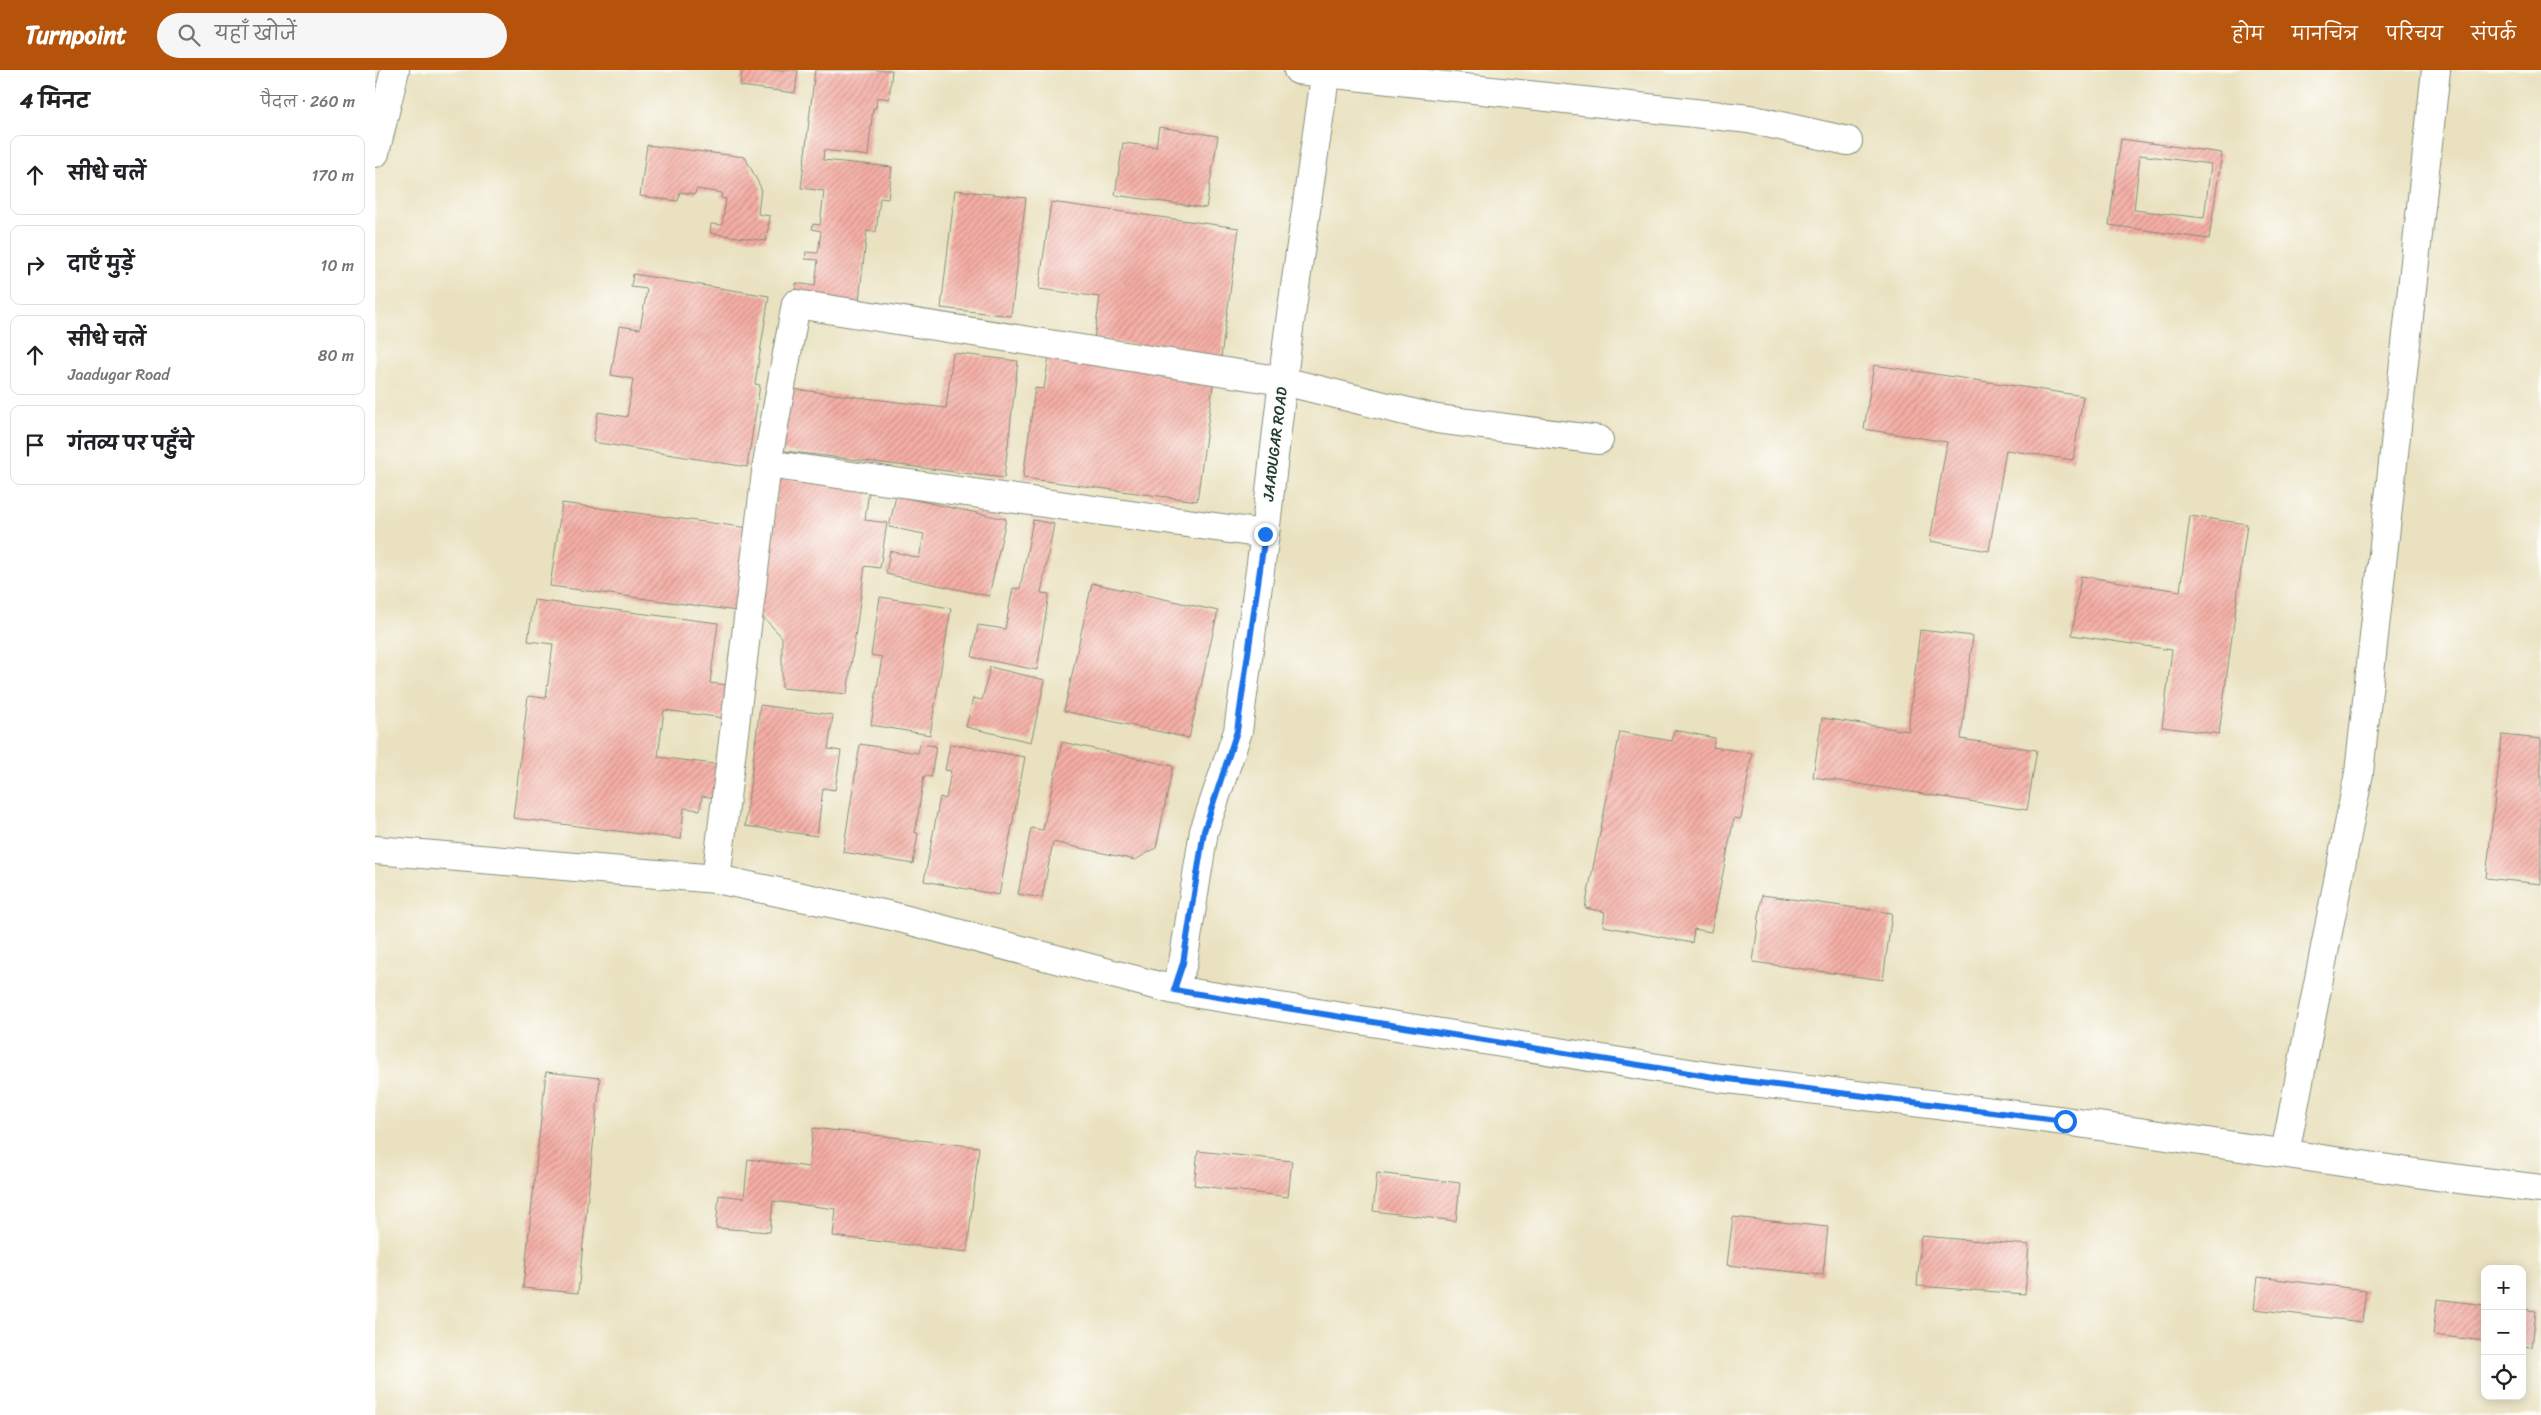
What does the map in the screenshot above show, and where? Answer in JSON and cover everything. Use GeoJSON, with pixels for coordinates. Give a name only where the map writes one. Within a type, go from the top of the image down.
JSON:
{"type":"FeatureCollection","features":[{"type":"Feature","properties":{"kind":"street"},"geometry":{"type":"LineString","coordinates":[[375,153],[395,70]]}},
{"type":"Feature","properties":{"kind":"street"},"geometry":{"type":"LineString","coordinates":[[1298,70],[1749,119],[1848,141]]}},
{"type":"Feature","properties":{"kind":"street"},"geometry":{"type":"LineString","coordinates":[[2285,1153],[2359,773],[2436,70]]}},
{"type":"Feature","properties":{"kind":"street","name":"JAADUGAR ROAD"},"geometry":{"type":"LineString","coordinates":[[1174,990],[1183,963],[1204,831],[1237,731],[1326,72]]}},
{"type":"Feature","properties":{"kind":"street"},"geometry":{"type":"LineString","coordinates":[[716,880],[767,464],[796,304],[1283,381],[1437,419],[1599,440]]}},
{"type":"Feature","properties":{"kind":"street"},"geometry":{"type":"LineString","coordinates":[[767,464],[1265,534]]}},
{"type":"Feature","properties":{"kind":"street"},"geometry":{"type":"LineString","coordinates":[[375,850],[716,880],[892,916],[1174,990],[1720,1078],[2065,1121],[2541,1188]]}},
{"type":"Feature","properties":{"kind":"building"},"geometry":{"type":"Polygon","coordinates":[[[742,70],[798,70],[795,93],[740,86],[742,70]]]}},
{"type":"Feature","properties":{"kind":"building"},"geometry":{"type":"Polygon","coordinates":[[[815,70],[892,70],[889,99],[877,97],[876,108],[873,108],[868,156],[824,150],[823,160],[892,167],[888,199],[880,198],[876,232],[867,231],[858,309],[795,294],[796,283],[815,286],[818,260],[805,259],[806,252],[818,253],[821,231],[812,229],[813,224],[820,225],[824,191],[801,188],[815,70]]]}},
{"type":"Feature","properties":{"kind":"building"},"geometry":{"type":"Polygon","coordinates":[[[1159,127],[1218,136],[1206,208],[1115,195],[1123,143],[1156,147],[1159,127]]]}},
{"type":"Feature","properties":{"kind":"building"},"geometry":{"type":"Polygon","coordinates":[[[2121,139],[2222,153],[2209,239],[2109,225],[2121,139]],[[2140,155],[2134,210],[2204,218],[2211,164],[2140,155]]]}},
{"type":"Feature","properties":{"kind":"building"},"geometry":{"type":"Polygon","coordinates":[[[647,145],[745,157],[761,188],[758,214],[770,216],[766,241],[710,233],[711,224],[722,225],[726,199],[721,198],[722,193],[696,189],[695,194],[680,192],[678,201],[640,196],[647,145]]]}},
{"type":"Feature","properties":{"kind":"building"},"geometry":{"type":"Polygon","coordinates":[[[955,190],[1026,198],[1011,316],[941,308],[955,190]]]}},
{"type":"Feature","properties":{"kind":"building"},"geometry":{"type":"Polygon","coordinates":[[[1051,202],[1239,228],[1221,357],[1094,339],[1100,297],[1039,289],[1051,202]]]}},
{"type":"Feature","properties":{"kind":"building"},"geometry":{"type":"Polygon","coordinates":[[[633,274],[769,296],[755,384],[760,385],[747,467],[593,442],[598,412],[627,417],[633,379],[611,375],[619,326],[640,329],[647,289],[631,287],[633,274]]]}},
{"type":"Feature","properties":{"kind":"building"},"geometry":{"type":"Polygon","coordinates":[[[953,353],[1018,361],[1004,478],[777,450],[785,388],[946,408],[953,353]]]}},
{"type":"Feature","properties":{"kind":"building"},"geometry":{"type":"Polygon","coordinates":[[[1049,356],[1214,378],[1197,501],[1023,478],[1035,388],[1044,389],[1049,356]]]}},
{"type":"Feature","properties":{"kind":"building"},"geometry":{"type":"Polygon","coordinates":[[[1874,365],[2083,396],[2073,460],[2006,450],[1989,551],[1930,541],[1947,442],[1864,429],[1874,365]]]}},
{"type":"Feature","properties":{"kind":"building"},"geometry":{"type":"Polygon","coordinates":[[[779,478],[869,490],[865,520],[887,523],[880,568],[865,566],[847,694],[782,688],[782,637],[759,613],[779,478]]]}},
{"type":"Feature","properties":{"kind":"building"},"geometry":{"type":"Polygon","coordinates":[[[896,496],[1006,519],[989,596],[886,574],[890,551],[919,558],[924,534],[889,527],[896,496]]]}},
{"type":"Feature","properties":{"kind":"building"},"geometry":{"type":"Polygon","coordinates":[[[562,503],[749,528],[737,611],[550,586],[562,503]]]}},
{"type":"Feature","properties":{"kind":"building"},"geometry":{"type":"Polygon","coordinates":[[[2190,516],[2247,524],[2219,734],[2162,727],[2172,650],[2072,635],[2081,576],[2180,591],[2190,516]]]}},
{"type":"Feature","properties":{"kind":"building"},"geometry":{"type":"Polygon","coordinates":[[[1033,520],[1054,524],[1041,593],[1049,594],[1037,670],[972,657],[978,625],[1005,629],[1013,588],[1020,589],[1033,520]]]}},
{"type":"Feature","properties":{"kind":"building"},"geometry":{"type":"Polygon","coordinates":[[[1092,583],[1218,611],[1189,738],[1064,711],[1092,583]]]}},
{"type":"Feature","properties":{"kind":"building"},"geometry":{"type":"Polygon","coordinates":[[[880,597],[951,608],[930,735],[871,725],[882,657],[871,655],[880,597]]]}},
{"type":"Feature","properties":{"kind":"building"},"geometry":{"type":"Polygon","coordinates":[[[534,600],[718,623],[710,683],[728,685],[724,718],[664,710],[658,757],[722,765],[717,798],[702,796],[700,810],[684,808],[681,839],[513,818],[528,696],[546,698],[553,644],[528,641],[534,600]]]}},
{"type":"Feature","properties":{"kind":"building"},"geometry":{"type":"Polygon","coordinates":[[[1920,630],[1973,636],[1961,739],[2037,750],[2027,810],[1813,777],[1822,718],[1908,731],[1920,630]]]}},
{"type":"Feature","properties":{"kind":"building"},"geometry":{"type":"Polygon","coordinates":[[[990,667],[1045,680],[1031,742],[966,727],[973,698],[982,700],[990,667]]]}},
{"type":"Feature","properties":{"kind":"building"},"geometry":{"type":"Polygon","coordinates":[[[760,705],[833,715],[828,749],[841,751],[835,790],[823,788],[817,836],[745,826],[760,705]]]}},
{"type":"Feature","properties":{"kind":"building"},"geometry":{"type":"Polygon","coordinates":[[[1674,730],[1715,738],[1713,747],[1752,753],[1741,819],[1734,818],[1711,932],[1694,929],[1692,943],[1603,926],[1605,912],[1585,908],[1620,732],[1672,741],[1674,730]]]}},
{"type":"Feature","properties":{"kind":"building"},"geometry":{"type":"Polygon","coordinates":[[[2502,735],[2541,739],[2541,884],[2486,878],[2502,735]]]}},
{"type":"Feature","properties":{"kind":"building"},"geometry":{"type":"Polygon","coordinates":[[[1062,742],[1173,766],[1156,848],[1135,860],[1053,842],[1042,898],[1018,894],[1031,828],[1043,830],[1062,742]]]}},
{"type":"Feature","properties":{"kind":"building"},"geometry":{"type":"Polygon","coordinates":[[[860,744],[918,753],[920,744],[936,746],[931,777],[924,776],[915,833],[918,833],[913,864],[843,852],[860,744]]]}},
{"type":"Feature","properties":{"kind":"building"},"geometry":{"type":"Polygon","coordinates":[[[950,744],[1025,757],[999,895],[924,881],[940,797],[946,799],[951,771],[945,770],[950,744]]]}},
{"type":"Feature","properties":{"kind":"building"},"geometry":{"type":"Polygon","coordinates":[[[1762,895],[1892,913],[1883,980],[1753,962],[1762,895]]]}},
{"type":"Feature","properties":{"kind":"building"},"geometry":{"type":"Polygon","coordinates":[[[546,1072],[600,1078],[578,1293],[523,1288],[546,1072]]]}},
{"type":"Feature","properties":{"kind":"building"},"geometry":{"type":"Polygon","coordinates":[[[813,1128],[979,1147],[967,1252],[833,1236],[836,1209],[773,1201],[770,1232],[716,1228],[719,1195],[744,1198],[748,1159],[809,1167],[813,1128]]]}},
{"type":"Feature","properties":{"kind":"building"},"geometry":{"type":"Polygon","coordinates":[[[1198,1151],[1292,1161],[1288,1197],[1194,1185],[1198,1151]]]}},
{"type":"Feature","properties":{"kind":"building"},"geometry":{"type":"Polygon","coordinates":[[[1377,1173],[1460,1183],[1456,1221],[1373,1211],[1377,1173]]]}},
{"type":"Feature","properties":{"kind":"building"},"geometry":{"type":"Polygon","coordinates":[[[1733,1217],[1828,1227],[1823,1275],[1727,1265],[1733,1217]]]}},
{"type":"Feature","properties":{"kind":"building"},"geometry":{"type":"Polygon","coordinates":[[[1921,1236],[2029,1245],[2025,1294],[1917,1286],[1921,1236]]]}},
{"type":"Feature","properties":{"kind":"building"},"geometry":{"type":"Polygon","coordinates":[[[2258,1277],[2366,1290],[2362,1322],[2254,1309],[2258,1277]]]}},
{"type":"Feature","properties":{"kind":"building"},"geometry":{"type":"Polygon","coordinates":[[[2437,1299],[2481,1304],[2481,1341],[2433,1335],[2437,1299]]]}},
{"type":"Feature","properties":{"kind":"building"},"geometry":{"type":"Polygon","coordinates":[[[2526,1310],[2536,1311],[2532,1347],[2526,1346],[2526,1310]]]}},
{"type":"Feature","properties":{"kind":"route"},"geometry":{"type":"LineString","coordinates":[[1265,534],[1237,731],[1204,831],[1183,963],[1174,990],[1720,1078],[2065,1121]]}}]}
